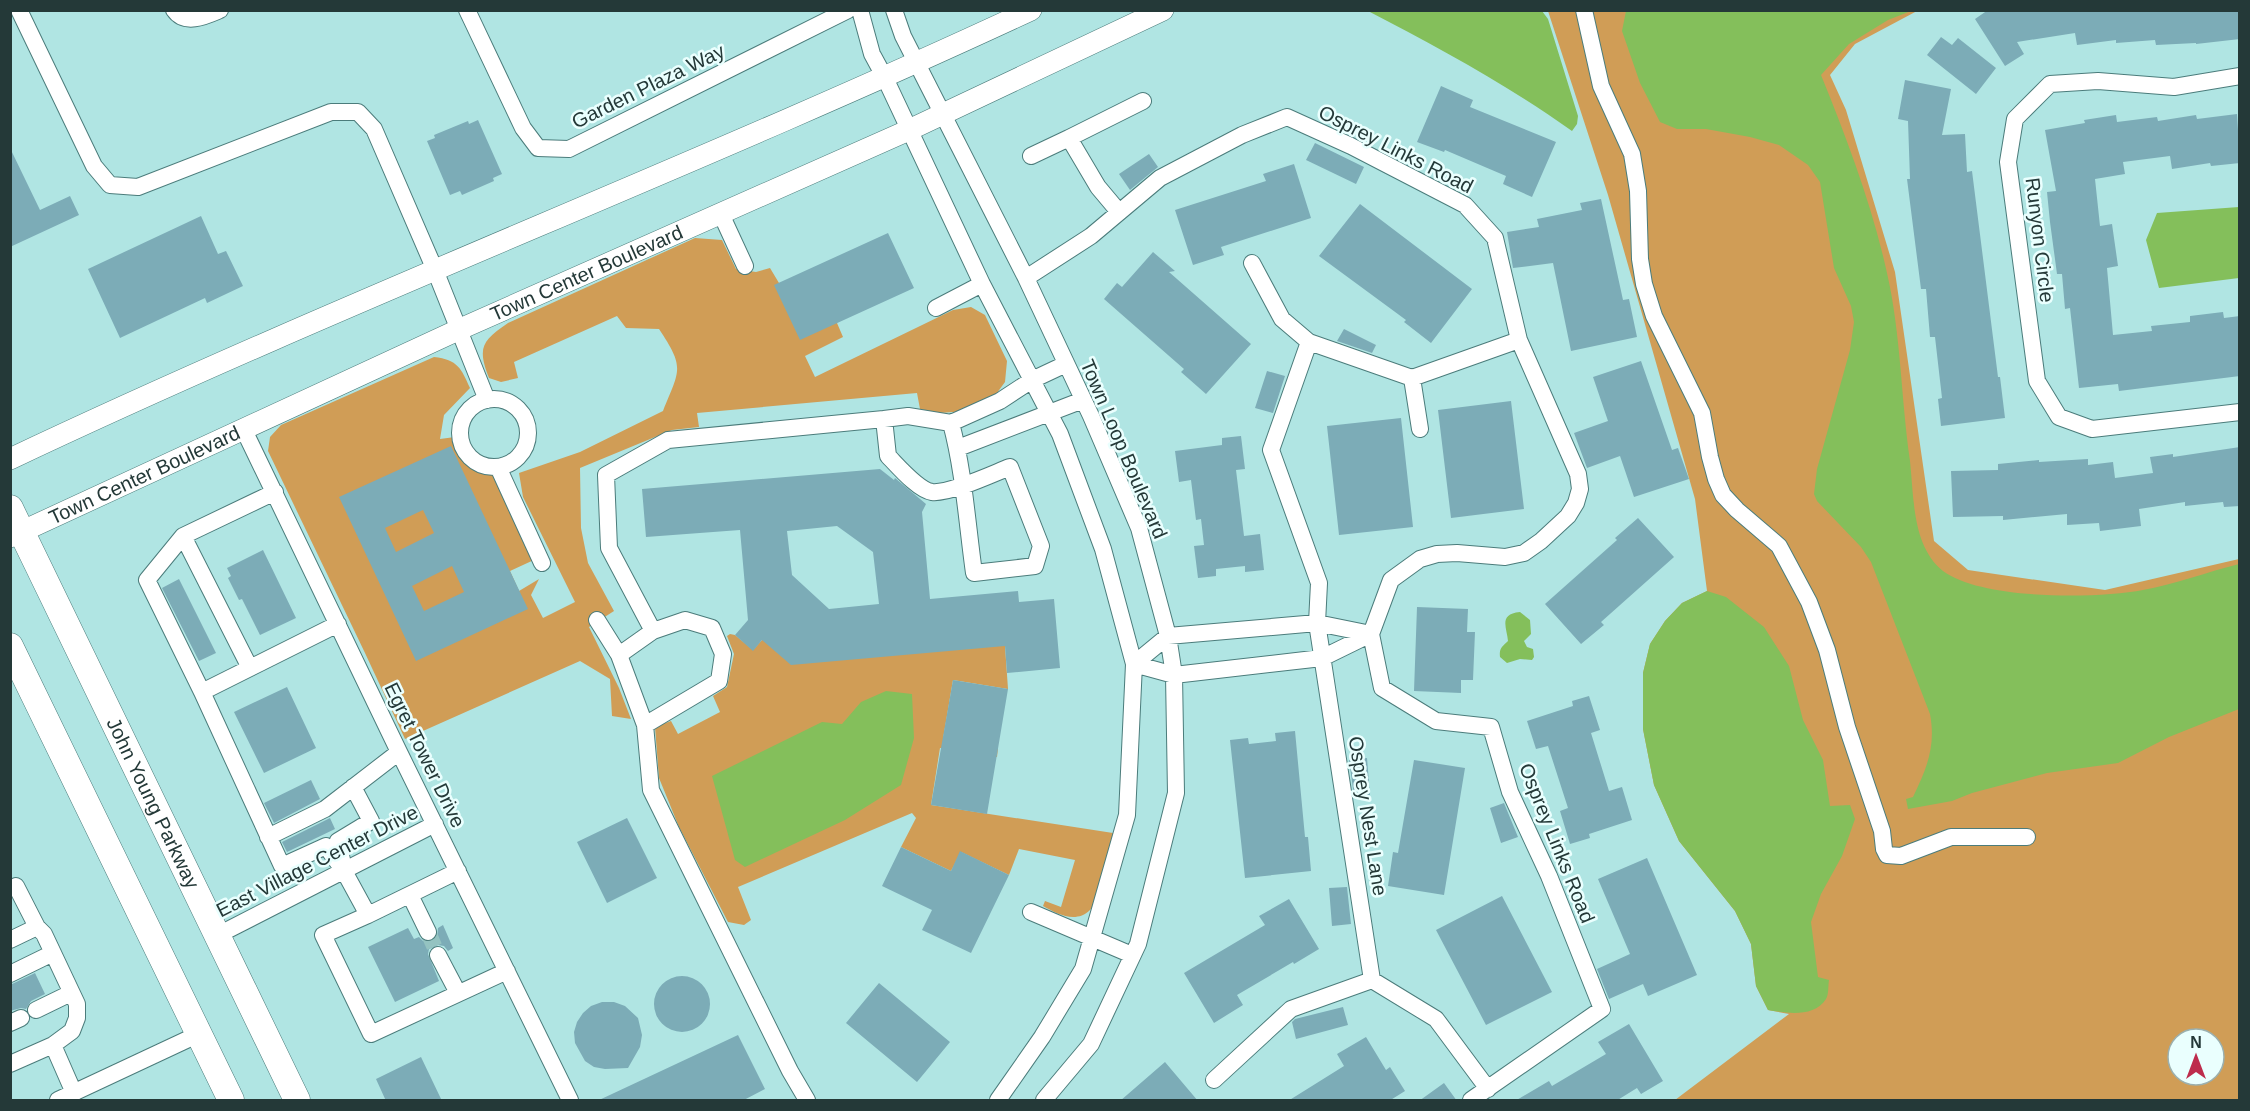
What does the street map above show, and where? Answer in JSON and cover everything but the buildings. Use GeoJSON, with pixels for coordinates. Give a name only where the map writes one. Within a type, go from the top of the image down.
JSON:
{"type":"FeatureCollection","features":[{"type":"Feature","properties":{"kind":"highway","name":"John Young Parkway"},"geometry":{"type":"LineString","coordinates":[[10,508],[16,535],[218,935],[297,1101]]}},
{"type":"Feature","properties":{"kind":"highway"},"geometry":{"type":"LineString","coordinates":[[10,646],[231,1101]]}},
{"type":"Feature","properties":{"kind":"main road"},"geometry":{"type":"LineString","coordinates":[[10,459],[435,270],[917,64],[1031,10]]}},
{"type":"Feature","properties":{"kind":"main road","name":"Town Center Boulevard"},"geometry":{"type":"LineString","coordinates":[[16,535],[458,330],[909,130],[1163,10]]}},
{"type":"Feature","properties":{"kind":"street"},"geometry":{"type":"LineString","coordinates":[[19,10],[94,166],[110,185],[138,187],[331,112],[358,112],[374,129],[435,270],[487,400]]}},
{"type":"Feature","properties":{"kind":"street"},"geometry":{"type":"LineString","coordinates":[[174,10],[177,15],[197,20],[220,10]]}},
{"type":"Feature","properties":{"kind":"street","name":"Garden Plaza Way"},"geometry":{"type":"LineString","coordinates":[[467,10],[523,128],[538,148],[569,149],[848,10]]}},
{"type":"Feature","properties":{"kind":"street"},"geometry":{"type":"LineString","coordinates":[[860,10],[872,54],[982,284],[1060,434],[1103,549],[1134,664],[1127,815],[1083,969],[1042,1037],[998,1101]]}},
{"type":"Feature","properties":{"kind":"street","name":"Town Loop Boulevard"},"geometry":{"type":"LineString","coordinates":[[894,10],[917,64],[944,113],[1026,278],[1139,528],[1168,636],[1174,675],[1176,793],[1138,944],[1091,1044],[1044,1101]]}},
{"type":"Feature","properties":{"kind":"street"},"geometry":{"type":"LineString","coordinates":[[1584,10],[1601,86],[1632,154],[1638,191],[1640,259],[1644,284],[1654,316],[1702,412],[1710,457],[1723,495],[1779,546],[1809,602],[1827,650],[1847,727],[1882,831],[1887,855],[1901,856],[1951,837],[2027,837]]}},
{"type":"Feature","properties":{"kind":"street","name":"Runyon Circle"},"geometry":{"type":"LineString","coordinates":[[2240,76],[2174,87],[2098,81],[2050,84],[2015,118],[2008,162],[2037,381],[2059,417],[2092,429],[2240,412]]}},
{"type":"Feature","properties":{"kind":"street"},"geometry":{"type":"LineString","coordinates":[[1031,156],[1143,101]]}},
{"type":"Feature","properties":{"kind":"street","name":"Osprey Links Road"},"geometry":{"type":"LineString","coordinates":[[1026,278],[1091,236],[1160,178],[1242,135],[1287,117],[1351,146],[1465,205],[1495,238],[1519,340],[1578,474],[1580,489],[1576,503],[1556,528],[1524,553],[1506,558],[1457,553],[1437,554],[1420,559],[1404,569],[1391,580],[1371,634],[1382,688],[1436,721],[1491,727],[1510,792],[1549,876],[1602,1009],[1471,1101]]}},
{"type":"Feature","properties":{"kind":"street"},"geometry":{"type":"LineString","coordinates":[[1069,138],[1098,187],[1119,212]]}},
{"type":"Feature","properties":{"kind":"street"},"geometry":{"type":"LineString","coordinates":[[721,214],[745,266]]}},
{"type":"Feature","properties":{"kind":"street"},"geometry":{"type":"LineString","coordinates":[[1252,263],[1282,319],[1309,342],[1412,378],[1519,340]]}},
{"type":"Feature","properties":{"kind":"street"},"geometry":{"type":"LineString","coordinates":[[936,308],[982,284]]}},
{"type":"Feature","properties":{"kind":"street","name":"Osprey Nest Lane"},"geometry":{"type":"LineString","coordinates":[[1309,342],[1271,450],[1319,583],[1317,623],[1372,980]]}},
{"type":"Feature","properties":{"kind":"street"},"geometry":{"type":"LineString","coordinates":[[653,631],[609,548],[606,475],[668,440],[908,416],[951,423],[1000,401],[1032,380],[1066,364]]}},
{"type":"Feature","properties":{"kind":"street"},"geometry":{"type":"LineString","coordinates":[[1412,378],[1420,429]]}},
{"type":"Feature","properties":{"kind":"street"},"geometry":{"type":"LineString","coordinates":[[498,399],[518,408],[525,417],[528,439],[525,449],[518,458],[498,467],[476,462],[467,454],[460,433],[467,412],[476,404],[498,399]]}},
{"type":"Feature","properties":{"kind":"street"},"geometry":{"type":"LineString","coordinates":[[958,448],[1083,400]]}},
{"type":"Feature","properties":{"kind":"street"},"geometry":{"type":"LineString","coordinates":[[884,419],[888,456],[919,485],[932,492],[963,486],[1010,467],[1041,546],[1035,566],[974,573],[963,486],[958,448],[951,423]]}},
{"type":"Feature","properties":{"kind":"street","name":"Egret Tower Drive"},"geometry":{"type":"LineString","coordinates":[[243,428],[570,1101]]}},
{"type":"Feature","properties":{"kind":"street"},"geometry":{"type":"LineString","coordinates":[[498,467],[542,563]]}},
{"type":"Feature","properties":{"kind":"street"},"geometry":{"type":"LineString","coordinates":[[275,492],[183,536],[147,580],[202,692],[282,866],[326,846],[344,871],[368,915]]}},
{"type":"Feature","properties":{"kind":"street"},"geometry":{"type":"LineString","coordinates":[[183,536],[250,668]]}},
{"type":"Feature","properties":{"kind":"street"},"geometry":{"type":"LineString","coordinates":[[597,620],[619,654],[645,725],[651,790],[807,1101]]}},
{"type":"Feature","properties":{"kind":"street"},"geometry":{"type":"LineString","coordinates":[[619,654],[653,631],[685,620],[712,628],[723,654],[719,681],[645,725]]}},
{"type":"Feature","properties":{"kind":"street"},"geometry":{"type":"LineString","coordinates":[[1134,664],[1168,636],[1317,623],[1371,634]]}},
{"type":"Feature","properties":{"kind":"street"},"geometry":{"type":"LineString","coordinates":[[202,692],[338,624]]}},
{"type":"Feature","properties":{"kind":"street"},"geometry":{"type":"LineString","coordinates":[[1134,664],[1174,675],[1322,658],[1371,634]]}},
{"type":"Feature","properties":{"kind":"street"},"geometry":{"type":"LineString","coordinates":[[268,837],[325,809],[399,752]]}},
{"type":"Feature","properties":{"kind":"street"},"geometry":{"type":"LineString","coordinates":[[344,871],[338,841],[371,821],[353,788]]}},
{"type":"Feature","properties":{"kind":"street","name":"East Village Center Drive"},"geometry":{"type":"LineString","coordinates":[[218,935],[435,824]]}},
{"type":"Feature","properties":{"kind":"street"},"geometry":{"type":"LineString","coordinates":[[458,871],[323,935],[371,1034],[507,971]]}},
{"type":"Feature","properties":{"kind":"street"},"geometry":{"type":"LineString","coordinates":[[10,1065],[53,1045],[72,1031],[77,1018],[77,1004],[44,934],[37,927],[12,884]]}},
{"type":"Feature","properties":{"kind":"street"},"geometry":{"type":"LineString","coordinates":[[410,895],[428,932]]}},
{"type":"Feature","properties":{"kind":"street"},"geometry":{"type":"LineString","coordinates":[[1031,912],[1132,955]]}},
{"type":"Feature","properties":{"kind":"street"},"geometry":{"type":"LineString","coordinates":[[10,940],[37,927]]}},
{"type":"Feature","properties":{"kind":"street"},"geometry":{"type":"LineString","coordinates":[[10,974],[52,953]]}},
{"type":"Feature","properties":{"kind":"street"},"geometry":{"type":"LineString","coordinates":[[438,955],[458,993]]}},
{"type":"Feature","properties":{"kind":"street"},"geometry":{"type":"LineString","coordinates":[[1215,1080],[1291,1009],[1372,980],[1436,1018],[1488,1089]]}},
{"type":"Feature","properties":{"kind":"street"},"geometry":{"type":"LineString","coordinates":[[36,1010],[71,993]]}},
{"type":"Feature","properties":{"kind":"street"},"geometry":{"type":"LineString","coordinates":[[58,1101],[80,1094],[199,1034]]}},
{"type":"Feature","properties":{"kind":"street"},"geometry":{"type":"LineString","coordinates":[[53,1045],[80,1094]]}},
{"type":"Feature","properties":{"kind":"shaded area"},"geometry":{"type":"Polygon","coordinates":[[[1368,11],[1542,11],[1548,19],[1578,116],[1577,124],[1572,131],[1472,67],[1368,11]]]}},
{"type":"Feature","properties":{"kind":"shaded area"},"geometry":{"type":"Polygon","coordinates":[[[1548,11],[1917,11],[1855,44],[1830,75],[1846,110],[1895,272],[1934,541],[1968,570],[2105,590],[2239,559],[2239,1100],[1675,1100],[1789,1014],[1768,1010],[1756,986],[1751,944],[1735,911],[1679,841],[1654,785],[1643,729],[1643,673],[1650,644],[1665,621],[1682,603],[1707,591],[1695,499],[1608,195],[1548,11]]]}},
{"type":"Feature","properties":{"kind":"shaded area"},"geometry":{"type":"Polygon","coordinates":[[[1626,11],[1911,11],[1888,20],[1849,44],[1821,75],[1858,172],[1887,273],[1898,343],[1916,520],[1925,548],[1943,571],[1961,581],[2011,592],[2040,595],[2097,595],[2143,590],[2239,564],[2239,709],[2169,737],[2118,763],[2047,773],[1972,793],[1952,801],[1908,809],[1906,799],[1913,797],[1929,757],[1932,736],[1930,714],[1871,562],[1861,547],[1817,501],[1814,494],[1817,469],[1850,350],[1854,322],[1851,306],[1834,268],[1820,182],[1808,165],[1779,145],[1706,129],[1677,129],[1660,122],[1640,83],[1622,31],[1626,11]]]}},
{"type":"Feature","properties":{"kind":"shaded area"},"geometry":{"type":"Polygon","coordinates":[[[2239,207],[2239,278],[2159,288],[2146,240],[2157,213],[2239,207]]]}},
{"type":"Feature","properties":{"kind":"shaded area"},"geometry":{"type":"Polygon","coordinates":[[[695,238],[722,240],[736,269],[756,272],[770,268],[779,283],[837,323],[843,337],[805,356],[815,377],[953,310],[971,307],[985,315],[1007,361],[1005,382],[994,397],[966,411],[940,413],[920,409],[917,393],[697,413],[699,427],[672,430],[580,468],[581,528],[588,563],[614,611],[589,627],[619,688],[631,719],[612,716],[610,679],[580,661],[405,739],[268,451],[270,437],[281,425],[434,357],[454,363],[461,370],[470,388],[444,415],[440,439],[455,437],[469,463],[494,475],[536,559],[510,571],[519,591],[539,579],[531,595],[543,618],[575,602],[523,497],[519,473],[580,452],[663,411],[676,377],[676,361],[659,329],[626,328],[617,316],[514,362],[518,378],[501,382],[489,378],[483,359],[484,346],[492,335],[508,323],[695,238]]]}},
{"type":"Feature","properties":{"kind":"shaded area"},"geometry":{"type":"Polygon","coordinates":[[[1707,591],[1726,597],[1764,627],[1789,666],[1803,720],[1823,760],[1830,806],[1850,805],[1855,819],[1842,856],[1821,894],[1811,922],[1818,977],[1829,980],[1826,999],[1821,1005],[1807,1012],[1791,1013],[1768,1010],[1756,986],[1751,944],[1735,911],[1679,841],[1654,785],[1643,729],[1643,673],[1650,644],[1665,621],[1682,603],[1707,591]]]}},
{"type":"Feature","properties":{"kind":"shaded area"},"geometry":{"type":"Polygon","coordinates":[[[1520,612],[1530,620],[1531,634],[1524,641],[1527,647],[1533,649],[1534,657],[1532,660],[1520,659],[1507,663],[1500,657],[1501,648],[1508,641],[1505,622],[1513,613],[1520,612]]]}},
{"type":"Feature","properties":{"kind":"shaded area"},"geometry":{"type":"Polygon","coordinates":[[[735,635],[753,650],[762,640],[1005,646],[1008,689],[953,680],[943,739],[998,748],[997,757],[940,748],[931,805],[1113,833],[1101,885],[1090,910],[1073,917],[1043,906],[1045,901],[1061,907],[1075,860],[1019,849],[1009,875],[961,852],[951,871],[901,847],[916,818],[912,813],[738,887],[751,920],[744,925],[728,922],[679,827],[659,778],[655,727],[671,721],[678,734],[720,712],[713,696],[727,687],[734,654],[727,636],[735,635]]]}},
{"type":"Feature","properties":{"kind":"shaded area"},"geometry":{"type":"Polygon","coordinates":[[[886,691],[912,694],[914,738],[901,785],[845,820],[745,867],[735,860],[712,776],[822,722],[842,724],[861,702],[886,691]]]}},
{"type":"Feature","properties":{"kind":"tunnel"},"geometry":{"type":"LineString","coordinates":[[428,932],[438,955]]}}]}
